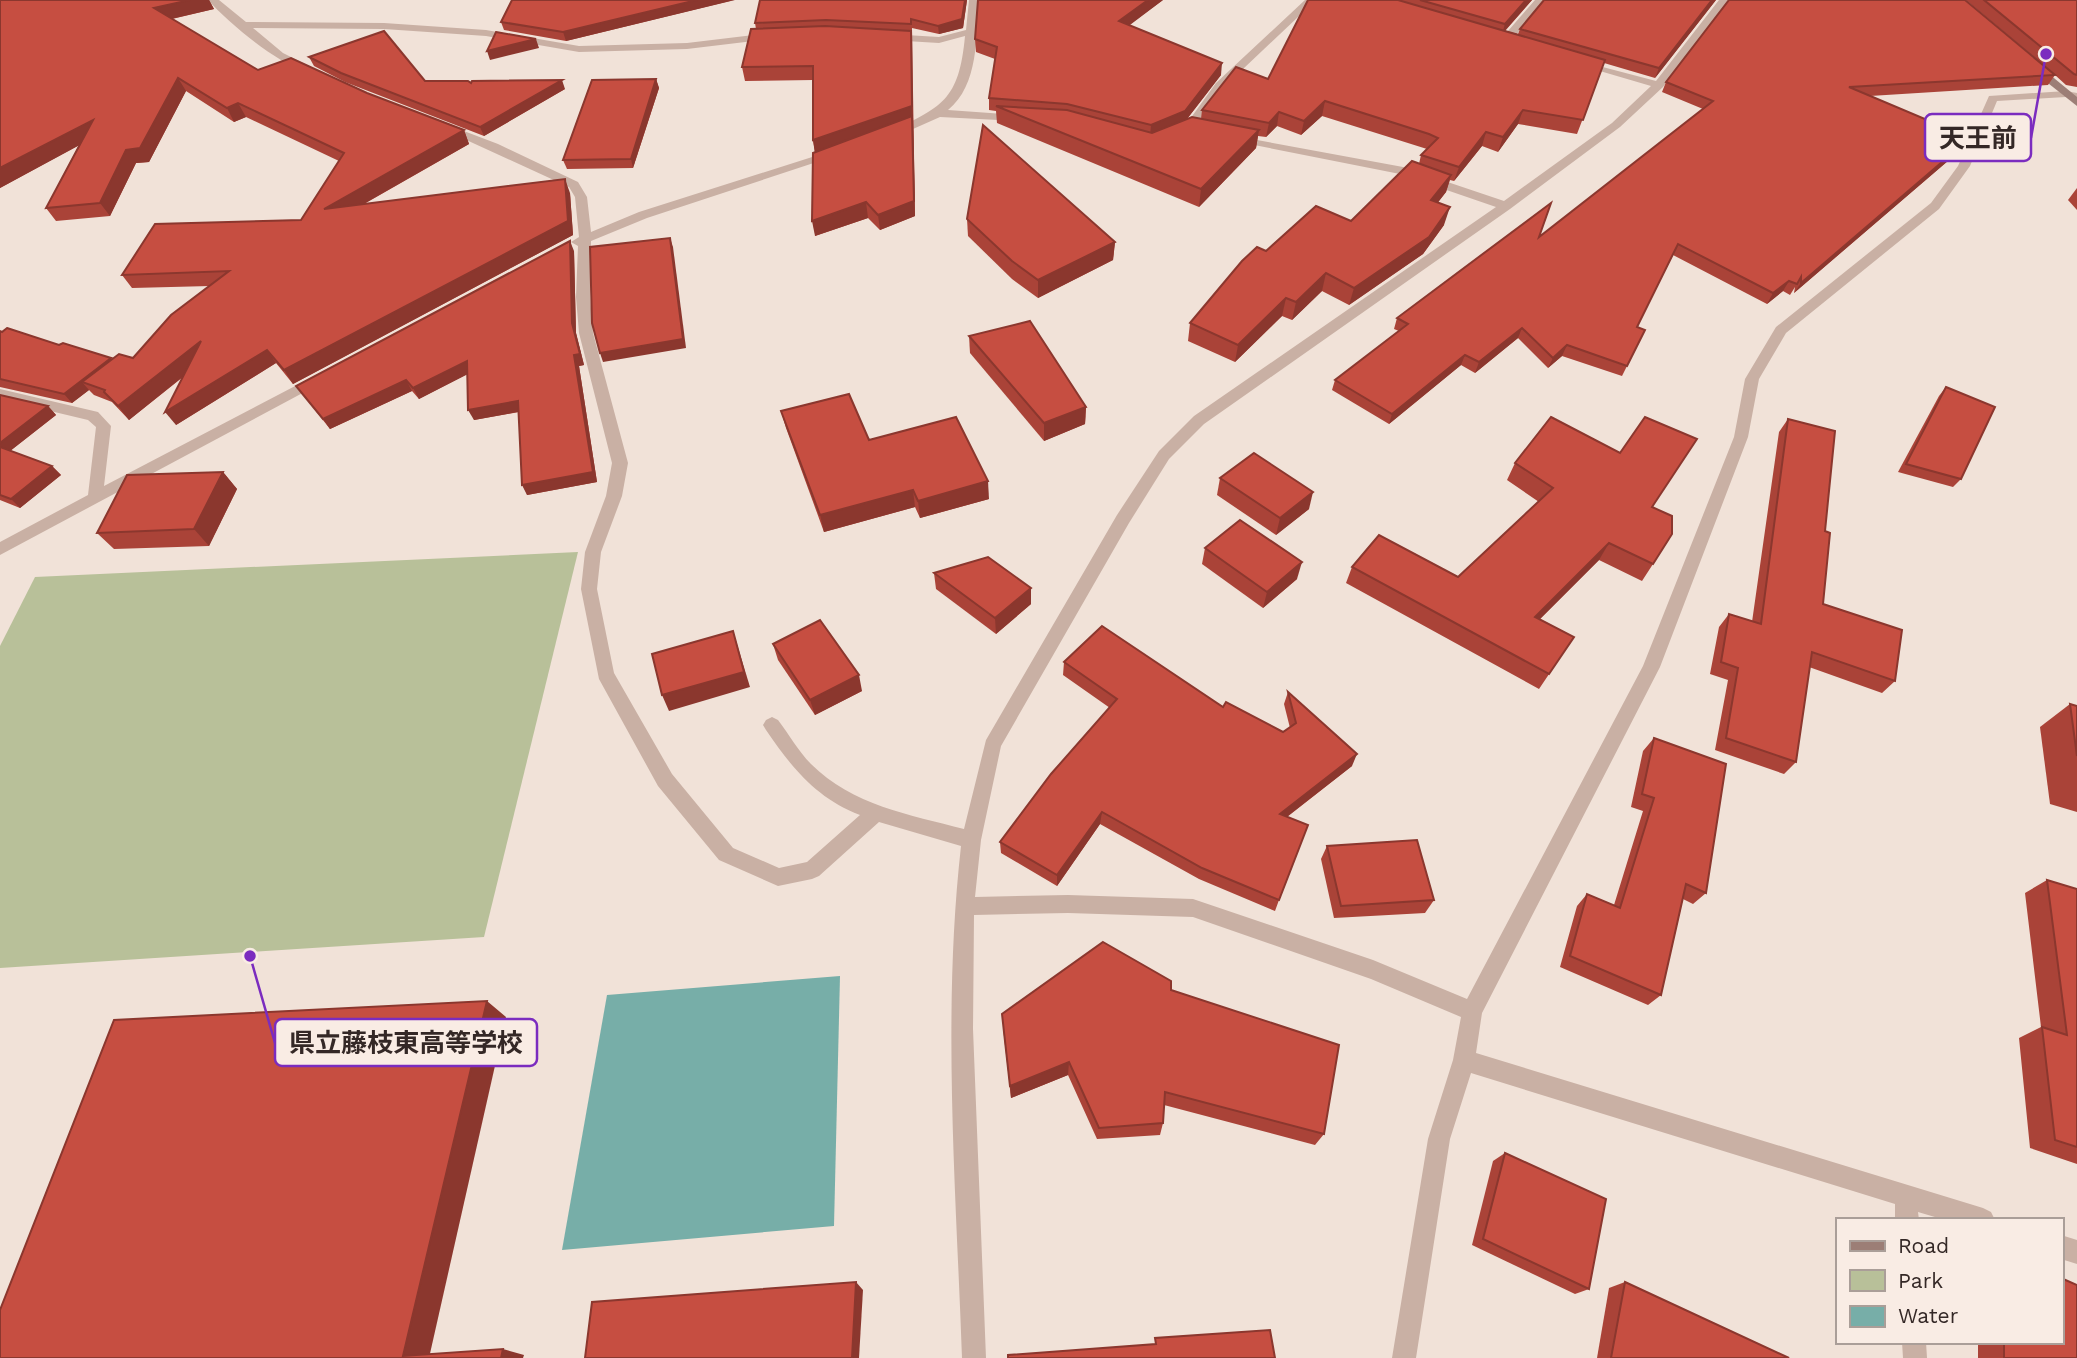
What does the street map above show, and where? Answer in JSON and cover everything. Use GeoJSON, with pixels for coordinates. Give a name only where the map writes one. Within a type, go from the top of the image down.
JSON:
{"type":"FeatureCollection","features":[{"type":"Feature","properties":{"kind":"main road"},"geometry":{"type":"LineString","coordinates":[[2026,60],[2073,98]]}},
{"type":"Feature","properties":{"kind":"street"},"geometry":{"type":"LineString","coordinates":[[213,0],[279,55],[316,74]]}},
{"type":"Feature","properties":{"kind":"street"},"geometry":{"type":"LineString","coordinates":[[882,139],[939,113],[960,91],[967,63],[974,0]]}},
{"type":"Feature","properties":{"kind":"street"},"geometry":{"type":"LineString","coordinates":[[1202,130],[1220,85],[1311,0]]}},
{"type":"Feature","properties":{"kind":"street"},"geometry":{"type":"LineString","coordinates":[[1505,41],[1541,0]]}},
{"type":"Feature","properties":{"kind":"street"},"geometry":{"type":"LineString","coordinates":[[974,1358],[962,1029],[964,906],[971,840],[992,745],[1123,519],[1164,455],[1199,420],[1506,206],[1616,125],[1659,85],[1724,0]]}},
{"type":"Feature","properties":{"kind":"street"},"geometry":{"type":"LineString","coordinates":[[240,25],[397,27],[486,33],[579,49],[687,46],[777,36]]}},
{"type":"Feature","properties":{"kind":"street"},"geometry":{"type":"LineString","coordinates":[[877,36],[939,40],[969,32]]}},
{"type":"Feature","properties":{"kind":"street"},"geometry":{"type":"LineString","coordinates":[[1492,37],[1517,44]]}},
{"type":"Feature","properties":{"kind":"street"},"geometry":{"type":"LineString","coordinates":[[1569,59],[1659,85]]}},
{"type":"Feature","properties":{"kind":"street"},"geometry":{"type":"LineString","coordinates":[[1404,1358],[1439,1139],[1464,1060],[1472,1011],[1651,667],[1741,437],[1752,379],[1781,331],[1935,206],[1964,166],[1993,98],[2073,98]]}},
{"type":"Feature","properties":{"kind":"street"},"geometry":{"type":"LineString","coordinates":[[939,113],[1028,119]]}},
{"type":"Feature","properties":{"kind":"street"},"geometry":{"type":"LineString","coordinates":[[430,122],[494,147],[574,185],[582,197],[586,333],[620,463],[614,496],[593,552],[589,589],[605,674],[665,780],[726,854],[778,877],[812,870],[876,813]]}},
{"type":"Feature","properties":{"kind":"street"},"geometry":{"type":"LineString","coordinates":[[1164,138],[1202,130],[1403,171],[1506,206]]}},
{"type":"Feature","properties":{"kind":"street"},"geometry":{"type":"LineString","coordinates":[[561,250],[585,237],[643,215],[842,152]]}},
{"type":"Feature","properties":{"kind":"street"},"geometry":{"type":"LineString","coordinates":[[0,548],[328,374]]}},
{"type":"Feature","properties":{"kind":"street"},"geometry":{"type":"LineString","coordinates":[[0,394],[93,416],[104,426],[95,498]]}},
{"type":"Feature","properties":{"kind":"street"},"geometry":{"type":"LineString","coordinates":[[772,725],[804,770],[842,797],[876,813],[971,840]]}},
{"type":"Feature","properties":{"kind":"street"},"geometry":{"type":"LineString","coordinates":[[964,906],[1068,904],[1194,908],[1373,970],[1472,1011]]}},
{"type":"Feature","properties":{"kind":"street"},"geometry":{"type":"LineString","coordinates":[[1464,1060],[1977,1218]]}},
{"type":"Feature","properties":{"kind":"street"},"geometry":{"type":"LineString","coordinates":[[1906,1195],[1907,1218]]}},
{"type":"Feature","properties":{"kind":"green space"},"geometry":{"type":"Polygon","coordinates":[[[578,552],[484,937],[0,968],[0,646],[35,577],[578,552]]]}},
{"type":"Feature","properties":{"kind":"water"},"geometry":{"type":"Polygon","coordinates":[[[840,976],[834,1226],[562,1250],[607,995],[840,976]]]}},
{"type":"Feature","properties":{"kind":"building"},"geometry":{"type":"Polygon","coordinates":[[[0,0],[190,0],[154,8],[258,70],[291,58],[367,93],[464,130],[324,209],[565,179],[568,221],[284,370],[267,350],[165,412],[201,341],[118,406],[105,390],[82,382],[119,354],[133,358],[171,315],[229,271],[122,275],[155,224],[301,220],[344,153],[238,103],[227,108],[178,78],[140,148],[126,150],[100,203],[46,208],[93,120],[0,168],[0,0]]]}},
{"type":"Feature","properties":{"kind":"building"},"geometry":{"type":"Polygon","coordinates":[[[512,0],[697,0],[563,32],[501,22],[512,0]]]}},
{"type":"Feature","properties":{"kind":"building"},"geometry":{"type":"Polygon","coordinates":[[[760,0],[965,0],[962,19],[938,26],[911,19],[911,24],[826,20],[755,23],[760,0]]]}},
{"type":"Feature","properties":{"kind":"building"},"geometry":{"type":"Polygon","coordinates":[[[978,0],[1148,0],[1119,21],[1222,63],[1185,111],[1151,125],[1067,104],[989,98],[997,47],[975,39],[978,0]]]}},
{"type":"Feature","properties":{"kind":"building"},"geometry":{"type":"Polygon","coordinates":[[[1308,0],[1398,0],[1605,60],[1583,120],[1523,110],[1503,137],[1486,132],[1459,167],[1421,155],[1438,138],[1325,101],[1304,121],[1279,112],[1269,123],[1202,110],[1236,67],[1268,79],[1308,0]]]}},
{"type":"Feature","properties":{"kind":"building"},"geometry":{"type":"Polygon","coordinates":[[[1420,0],[1526,0],[1505,24],[1420,0]]]}},
{"type":"Feature","properties":{"kind":"building"},"geometry":{"type":"Polygon","coordinates":[[[1544,0],[1712,0],[1659,68],[1520,29],[1544,0]]]}},
{"type":"Feature","properties":{"kind":"building"},"geometry":{"type":"Polygon","coordinates":[[[1729,0],[1965,0],[2055,75],[1849,87],[1970,138],[1801,283],[1801,277],[1797,284],[1789,281],[1773,293],[1678,244],[1637,327],[1645,330],[1627,366],[1567,345],[1553,358],[1522,328],[1479,362],[1465,355],[1392,414],[1335,380],[1408,324],[1397,318],[1551,203],[1539,237],[1713,101],[1666,82],[1729,0]]]}},
{"type":"Feature","properties":{"kind":"building"},"geometry":{"type":"Polygon","coordinates":[[[1984,0],[2077,0],[2077,75],[2074,74],[1984,0]]]}},
{"type":"Feature","properties":{"kind":"building"},"geometry":{"type":"Polygon","coordinates":[[[825,26],[911,31],[912,106],[813,140],[813,66],[742,67],[751,29],[825,26]]]}},
{"type":"Feature","properties":{"kind":"building"},"geometry":{"type":"Polygon","coordinates":[[[384,31],[425,81],[471,83],[562,80],[480,127],[341,73],[309,57],[384,31]]]}},
{"type":"Feature","properties":{"kind":"building"},"geometry":{"type":"Polygon","coordinates":[[[496,32],[536,39],[487,51],[496,32]]]}},
{"type":"Feature","properties":{"kind":"building"},"geometry":{"type":"Polygon","coordinates":[[[656,79],[631,159],[563,160],[592,80],[656,79]]]}},
{"type":"Feature","properties":{"kind":"building"},"geometry":{"type":"Polygon","coordinates":[[[996,106],[1067,110],[1152,133],[1192,117],[1259,130],[1201,189],[996,106]]]}},
{"type":"Feature","properties":{"kind":"building"},"geometry":{"type":"Polygon","coordinates":[[[912,116],[914,201],[878,215],[866,202],[812,221],[813,153],[912,116]]]}},
{"type":"Feature","properties":{"kind":"building"},"geometry":{"type":"Polygon","coordinates":[[[983,125],[1115,242],[1038,280],[1012,261],[967,219],[983,125]]]}},
{"type":"Feature","properties":{"kind":"building"},"geometry":{"type":"Polygon","coordinates":[[[1412,161],[1451,175],[1431,200],[1450,207],[1429,237],[1354,288],[1326,273],[1296,302],[1286,298],[1238,345],[1190,323],[1257,247],[1266,251],[1316,206],[1351,221],[1412,161]]]}},
{"type":"Feature","properties":{"kind":"building"},"geometry":{"type":"Polygon","coordinates":[[[670,238],[683,339],[600,353],[592,323],[590,247],[670,238]]]}},
{"type":"Feature","properties":{"kind":"building"},"geometry":{"type":"Polygon","coordinates":[[[570,241],[572,323],[580,354],[574,355],[593,472],[522,485],[518,401],[468,410],[467,361],[413,388],[406,380],[323,419],[296,386],[570,241]]]}},
{"type":"Feature","properties":{"kind":"building"},"geometry":{"type":"Polygon","coordinates":[[[1030,321],[1086,407],[1044,423],[969,336],[1030,321]]]}},
{"type":"Feature","properties":{"kind":"building"},"geometry":{"type":"Polygon","coordinates":[[[7,328],[111,358],[64,394],[0,379],[0,331],[7,328]]]}},
{"type":"Feature","properties":{"kind":"building"},"geometry":{"type":"Polygon","coordinates":[[[1946,387],[1995,407],[1961,479],[1906,464],[1946,387]]]}},
{"type":"Feature","properties":{"kind":"building"},"geometry":{"type":"Polygon","coordinates":[[[849,394],[869,440],[956,417],[988,481],[918,501],[913,490],[820,515],[781,411],[849,394]]]}},
{"type":"Feature","properties":{"kind":"building"},"geometry":{"type":"Polygon","coordinates":[[[0,395],[48,406],[0,443],[0,395]]]}},
{"type":"Feature","properties":{"kind":"building"},"geometry":{"type":"Polygon","coordinates":[[[1551,417],[1620,453],[1645,417],[1697,439],[1652,507],[1672,516],[1672,534],[1653,564],[1609,543],[1535,617],[1574,637],[1549,674],[1352,567],[1379,535],[1458,577],[1553,488],[1515,463],[1551,417]]]}},
{"type":"Feature","properties":{"kind":"building"},"geometry":{"type":"Polygon","coordinates":[[[1788,419],[1835,431],[1825,531],[1830,533],[1823,604],[1902,630],[1895,681],[1812,652],[1796,762],[1726,738],[1738,668],[1721,662],[1729,614],[1761,624],[1788,419]]]}},
{"type":"Feature","properties":{"kind":"building"},"geometry":{"type":"Polygon","coordinates":[[[0,447],[52,466],[11,499],[0,495],[0,447]]]}},
{"type":"Feature","properties":{"kind":"building"},"geometry":{"type":"Polygon","coordinates":[[[1254,453],[1313,492],[1280,518],[1220,478],[1254,453]]]}},
{"type":"Feature","properties":{"kind":"building"},"geometry":{"type":"Polygon","coordinates":[[[223,472],[194,529],[97,533],[127,475],[223,472]]]}},
{"type":"Feature","properties":{"kind":"building"},"geometry":{"type":"Polygon","coordinates":[[[1240,520],[1302,562],[1267,592],[1205,548],[1240,520]]]}},
{"type":"Feature","properties":{"kind":"building"},"geometry":{"type":"Polygon","coordinates":[[[988,557],[1031,588],[995,618],[934,573],[988,557]]]}},
{"type":"Feature","properties":{"kind":"building"},"geometry":{"type":"Polygon","coordinates":[[[820,620],[859,675],[810,700],[773,644],[820,620]]]}},
{"type":"Feature","properties":{"kind":"building"},"geometry":{"type":"Polygon","coordinates":[[[1102,626],[1223,707],[1226,702],[1283,732],[1296,723],[1288,692],[1357,754],[1280,814],[1308,825],[1279,900],[1202,868],[1102,812],[1057,875],[1000,842],[1051,774],[1117,699],[1064,662],[1102,626]]]}},
{"type":"Feature","properties":{"kind":"building"},"geometry":{"type":"Polygon","coordinates":[[[733,631],[744,672],[662,695],[652,654],[733,631]]]}},
{"type":"Feature","properties":{"kind":"building"},"geometry":{"type":"Polygon","coordinates":[[[2070,704],[2077,706],[2077,756],[2070,704]]]}},
{"type":"Feature","properties":{"kind":"building"},"geometry":{"type":"Polygon","coordinates":[[[1654,738],[1726,764],[1706,893],[1686,884],[1661,995],[1570,956],[1587,894],[1620,908],[1654,798],[1642,794],[1654,738]]]}},
{"type":"Feature","properties":{"kind":"building"},"geometry":{"type":"Polygon","coordinates":[[[1417,840],[1434,900],[1341,906],[1327,846],[1417,840]]]}},
{"type":"Feature","properties":{"kind":"building"},"geometry":{"type":"Polygon","coordinates":[[[2047,880],[2077,889],[2077,1147],[2055,1140],[2042,1027],[2067,1035],[2047,880]]]}},
{"type":"Feature","properties":{"kind":"building"},"geometry":{"type":"Polygon","coordinates":[[[1103,942],[1171,981],[1171,990],[1339,1045],[1324,1134],[1165,1092],[1163,1123],[1099,1128],[1069,1062],[1010,1086],[1002,1014],[1103,942]]]}},
{"type":"Feature","properties":{"kind":"building"},"geometry":{"type":"Polygon","coordinates":[[[487,1001],[403,1356],[503,1349],[501,1358],[0,1358],[0,1310],[114,1020],[487,1001]]]}},
{"type":"Feature","properties":{"kind":"building"},"geometry":{"type":"Polygon","coordinates":[[[1505,1153],[1606,1199],[1589,1289],[1483,1239],[1505,1153]]]}},
{"type":"Feature","properties":{"kind":"building"},"geometry":{"type":"Polygon","coordinates":[[[2063,1279],[2077,1285],[2077,1358],[2004,1358],[2004,1344],[2063,1344],[2063,1279]]]}},
{"type":"Feature","properties":{"kind":"building"},"geometry":{"type":"Polygon","coordinates":[[[856,1282],[852,1358],[585,1358],[592,1302],[856,1282]]]}},
{"type":"Feature","properties":{"kind":"building"},"geometry":{"type":"Polygon","coordinates":[[[1625,1282],[1789,1358],[1611,1358],[1625,1282]]]}},
{"type":"Feature","properties":{"kind":"building"},"geometry":{"type":"Polygon","coordinates":[[[1270,1330],[1275,1358],[1008,1358],[1008,1355],[1156,1344],[1155,1338],[1270,1330]]]}},
{"type":"Feature","properties":{"kind":"place","name":"天王前"},"geometry":{"type":"Point","coordinates":[2046,54]}},
{"type":"Feature","properties":{"kind":"place","name":"県立藤枝東高等学校"},"geometry":{"type":"Point","coordinates":[250,956]}}]}
